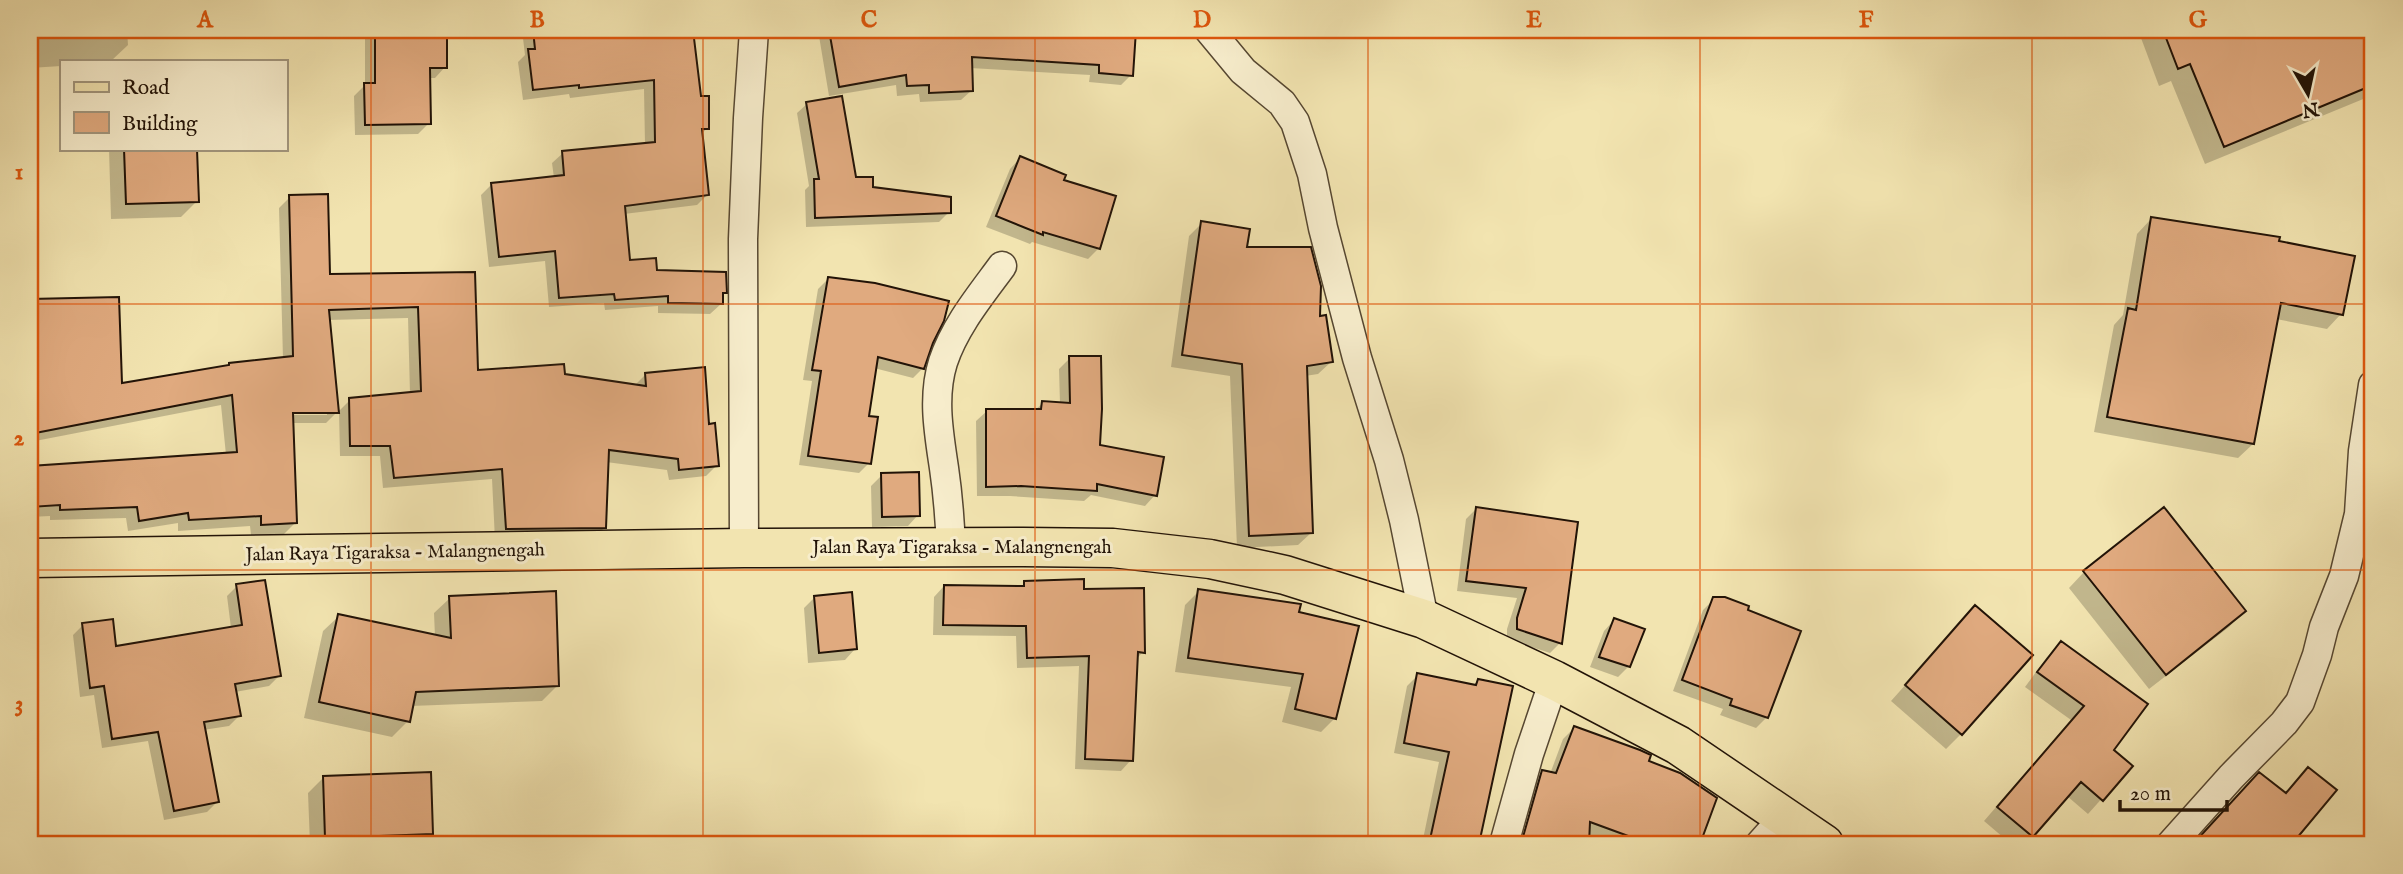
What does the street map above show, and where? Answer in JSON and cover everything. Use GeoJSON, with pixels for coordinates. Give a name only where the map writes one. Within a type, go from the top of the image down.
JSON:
{"type":"FeatureCollection","features":[{"type":"Feature","properties":{"kind":"main road","name":"Jalan Raya Tigaraksa - Malangnengah"},"geometry":{"type":"LineString","coordinates":[[30,558],[744,548],[1113,548],[1210,559],[1284,575],[1424,619],[1553,680],[1678,745],[1772,831],[1824,844]]}},
{"type":"Feature","properties":{"kind":"street"},"geometry":{"type":"LineString","coordinates":[[744,548],[743,253],[754,30]]}},
{"type":"Feature","properties":{"kind":"street"},"geometry":{"type":"LineString","coordinates":[[1209,30],[1243,71],[1282,103],[1294,122],[1312,174],[1323,229],[1357,358],[1392,472],[1424,619]]}},
{"type":"Feature","properties":{"kind":"street"},"geometry":{"type":"LineString","coordinates":[[951,549],[949,510],[938,431],[942,364],[964,320],[1002,266]]}},
{"type":"Feature","properties":{"kind":"street"},"geometry":{"type":"LineString","coordinates":[[2171,844],[2284,723],[2300,702],[2344,576],[2360,514],[2363,451],[2373,385]]}},
{"type":"Feature","properties":{"kind":"street"},"geometry":{"type":"LineString","coordinates":[[1504,844],[1553,680]]}},
{"type":"Feature","properties":{"kind":"building"},"geometry":{"type":"Polygon","coordinates":[[[375,30],[447,30],[447,68],[430,68],[431,124],[365,125],[364,83],[375,83],[375,30]]]}},
{"type":"Feature","properties":{"kind":"building"},"geometry":{"type":"Polygon","coordinates":[[[533,30],[693,30],[701,96],[709,96],[709,129],[702,129],[709,195],[625,206],[630,260],[656,258],[657,270],[726,272],[727,293],[723,293],[723,304],[668,303],[668,296],[615,300],[614,294],[559,298],[555,251],[499,257],[491,183],[564,175],[562,151],[655,142],[654,80],[533,90],[528,49],[535,49],[533,30]]]}},
{"type":"Feature","properties":{"kind":"building"},"geometry":{"type":"Polygon","coordinates":[[[829,30],[1136,30],[1133,76],[1099,73],[1099,65],[972,57],[973,91],[929,93],[929,85],[907,86],[906,75],[839,87],[829,30]]]}},
{"type":"Feature","properties":{"kind":"building"},"geometry":{"type":"Polygon","coordinates":[[[2163,30],[2373,30],[2373,85],[2224,147],[2190,64],[2178,69],[2163,30]]]}},
{"type":"Feature","properties":{"kind":"building"},"geometry":{"type":"Polygon","coordinates":[[[842,96],[856,177],[873,177],[873,187],[951,197],[951,213],[815,218],[814,179],[819,179],[806,102],[842,96]]]}},
{"type":"Feature","properties":{"kind":"building"},"geometry":{"type":"Polygon","coordinates":[[[124,150],[197,150],[199,202],[126,204],[124,150]]]}},
{"type":"Feature","properties":{"kind":"building"},"geometry":{"type":"Polygon","coordinates":[[[1020,156],[1066,175],[1064,180],[1116,196],[1100,249],[1043,232],[1043,235],[996,216],[1020,156]]]}},
{"type":"Feature","properties":{"kind":"building"},"geometry":{"type":"Polygon","coordinates":[[[328,194],[330,274],[475,272],[478,370],[564,364],[565,374],[646,386],[645,373],[705,367],[709,424],[715,423],[719,466],[679,470],[678,459],[609,450],[606,528],[506,529],[502,469],[394,478],[390,446],[350,446],[349,398],[421,391],[418,307],[329,310],[339,413],[293,413],[297,523],[261,525],[261,516],[189,520],[188,513],[139,521],[137,507],[60,510],[60,505],[30,507],[30,466],[237,452],[232,395],[30,434],[30,299],[119,297],[122,383],[229,363],[293,356],[289,195],[328,194]]]}},
{"type":"Feature","properties":{"kind":"building"},"geometry":{"type":"Polygon","coordinates":[[[2151,217],[2280,237],[2279,241],[2355,256],[2343,315],[2281,303],[2254,444],[2107,417],[2128,308],[2136,310],[2151,217]]]}},
{"type":"Feature","properties":{"kind":"building"},"geometry":{"type":"Polygon","coordinates":[[[1201,221],[1250,229],[1247,247],[1311,247],[1321,286],[1320,316],[1326,315],[1333,362],[1307,366],[1313,533],[1249,536],[1242,364],[1182,355],[1201,221]]]}},
{"type":"Feature","properties":{"kind":"building"},"geometry":{"type":"Polygon","coordinates":[[[828,277],[875,283],[949,301],[944,321],[924,369],[878,357],[869,416],[878,417],[871,464],[808,456],[821,371],[812,370],[828,277]]]}},
{"type":"Feature","properties":{"kind":"building"},"geometry":{"type":"Polygon","coordinates":[[[1069,356],[1101,356],[1100,445],[1164,457],[1157,496],[1097,484],[1097,491],[1021,486],[986,487],[986,409],[1041,409],[1042,401],[1070,403],[1069,356]]]}},
{"type":"Feature","properties":{"kind":"building"},"geometry":{"type":"Polygon","coordinates":[[[919,472],[920,516],[882,517],[881,473],[919,472]]]}},
{"type":"Feature","properties":{"kind":"building"},"geometry":{"type":"Polygon","coordinates":[[[1476,507],[1578,522],[1562,644],[1517,629],[1517,618],[1526,588],[1466,581],[1476,507]]]}},
{"type":"Feature","properties":{"kind":"building"},"geometry":{"type":"Polygon","coordinates":[[[2164,507],[2246,611],[2166,675],[2083,571],[2164,507]]]}},
{"type":"Feature","properties":{"kind":"building"},"geometry":{"type":"Polygon","coordinates":[[[1084,579],[1084,589],[1144,588],[1145,653],[1138,652],[1133,761],[1085,759],[1089,656],[1027,658],[1026,626],[943,625],[944,585],[1024,586],[1024,581],[1084,579]]]}},
{"type":"Feature","properties":{"kind":"building"},"geometry":{"type":"Polygon","coordinates":[[[265,580],[281,676],[235,684],[241,716],[204,722],[219,802],[174,811],[158,732],[112,739],[104,686],[90,688],[82,623],[113,619],[116,646],[242,625],[236,584],[265,580]]]}},
{"type":"Feature","properties":{"kind":"building"},"geometry":{"type":"Polygon","coordinates":[[[1198,589],[1301,604],[1299,612],[1359,626],[1336,719],[1295,709],[1303,674],[1188,658],[1198,589]]]}},
{"type":"Feature","properties":{"kind":"building"},"geometry":{"type":"Polygon","coordinates":[[[556,591],[559,686],[416,692],[410,722],[319,702],[338,614],[451,638],[449,596],[556,591]]]}},
{"type":"Feature","properties":{"kind":"building"},"geometry":{"type":"Polygon","coordinates":[[[852,592],[857,649],[819,653],[814,596],[852,592]]]}},
{"type":"Feature","properties":{"kind":"building"},"geometry":{"type":"Polygon","coordinates":[[[1713,597],[1725,597],[1749,606],[1748,610],[1801,631],[1768,718],[1730,705],[1732,699],[1682,680],[1713,597]]]}},
{"type":"Feature","properties":{"kind":"building"},"geometry":{"type":"Polygon","coordinates":[[[1975,605],[2033,655],[1962,735],[1905,685],[1975,605]]]}},
{"type":"Feature","properties":{"kind":"building"},"geometry":{"type":"Polygon","coordinates":[[[1614,618],[1645,629],[1630,667],[1599,657],[1614,618]]]}},
{"type":"Feature","properties":{"kind":"building"},"geometry":{"type":"Polygon","coordinates":[[[2061,641],[2148,704],[2114,750],[2133,766],[2103,801],[2081,782],[2033,837],[1997,807],[2084,706],[2037,672],[2061,641]]]}},
{"type":"Feature","properties":{"kind":"building"},"geometry":{"type":"Polygon","coordinates":[[[1417,673],[1476,685],[1478,679],[1513,686],[1479,844],[1429,844],[1449,752],[1404,743],[1417,673]]]}},
{"type":"Feature","properties":{"kind":"building"},"geometry":{"type":"Polygon","coordinates":[[[1574,726],[1651,755],[1649,761],[1680,773],[1717,798],[1700,844],[1650,844],[1590,822],[1589,844],[1521,844],[1542,770],[1556,773],[1574,726]]]}},
{"type":"Feature","properties":{"kind":"building"},"geometry":{"type":"Polygon","coordinates":[[[2308,767],[2337,790],[2292,844],[2193,844],[2259,772],[2286,793],[2308,767]]]}},
{"type":"Feature","properties":{"kind":"building"},"geometry":{"type":"Polygon","coordinates":[[[431,772],[433,834],[325,838],[323,776],[431,772]]]}}]}
